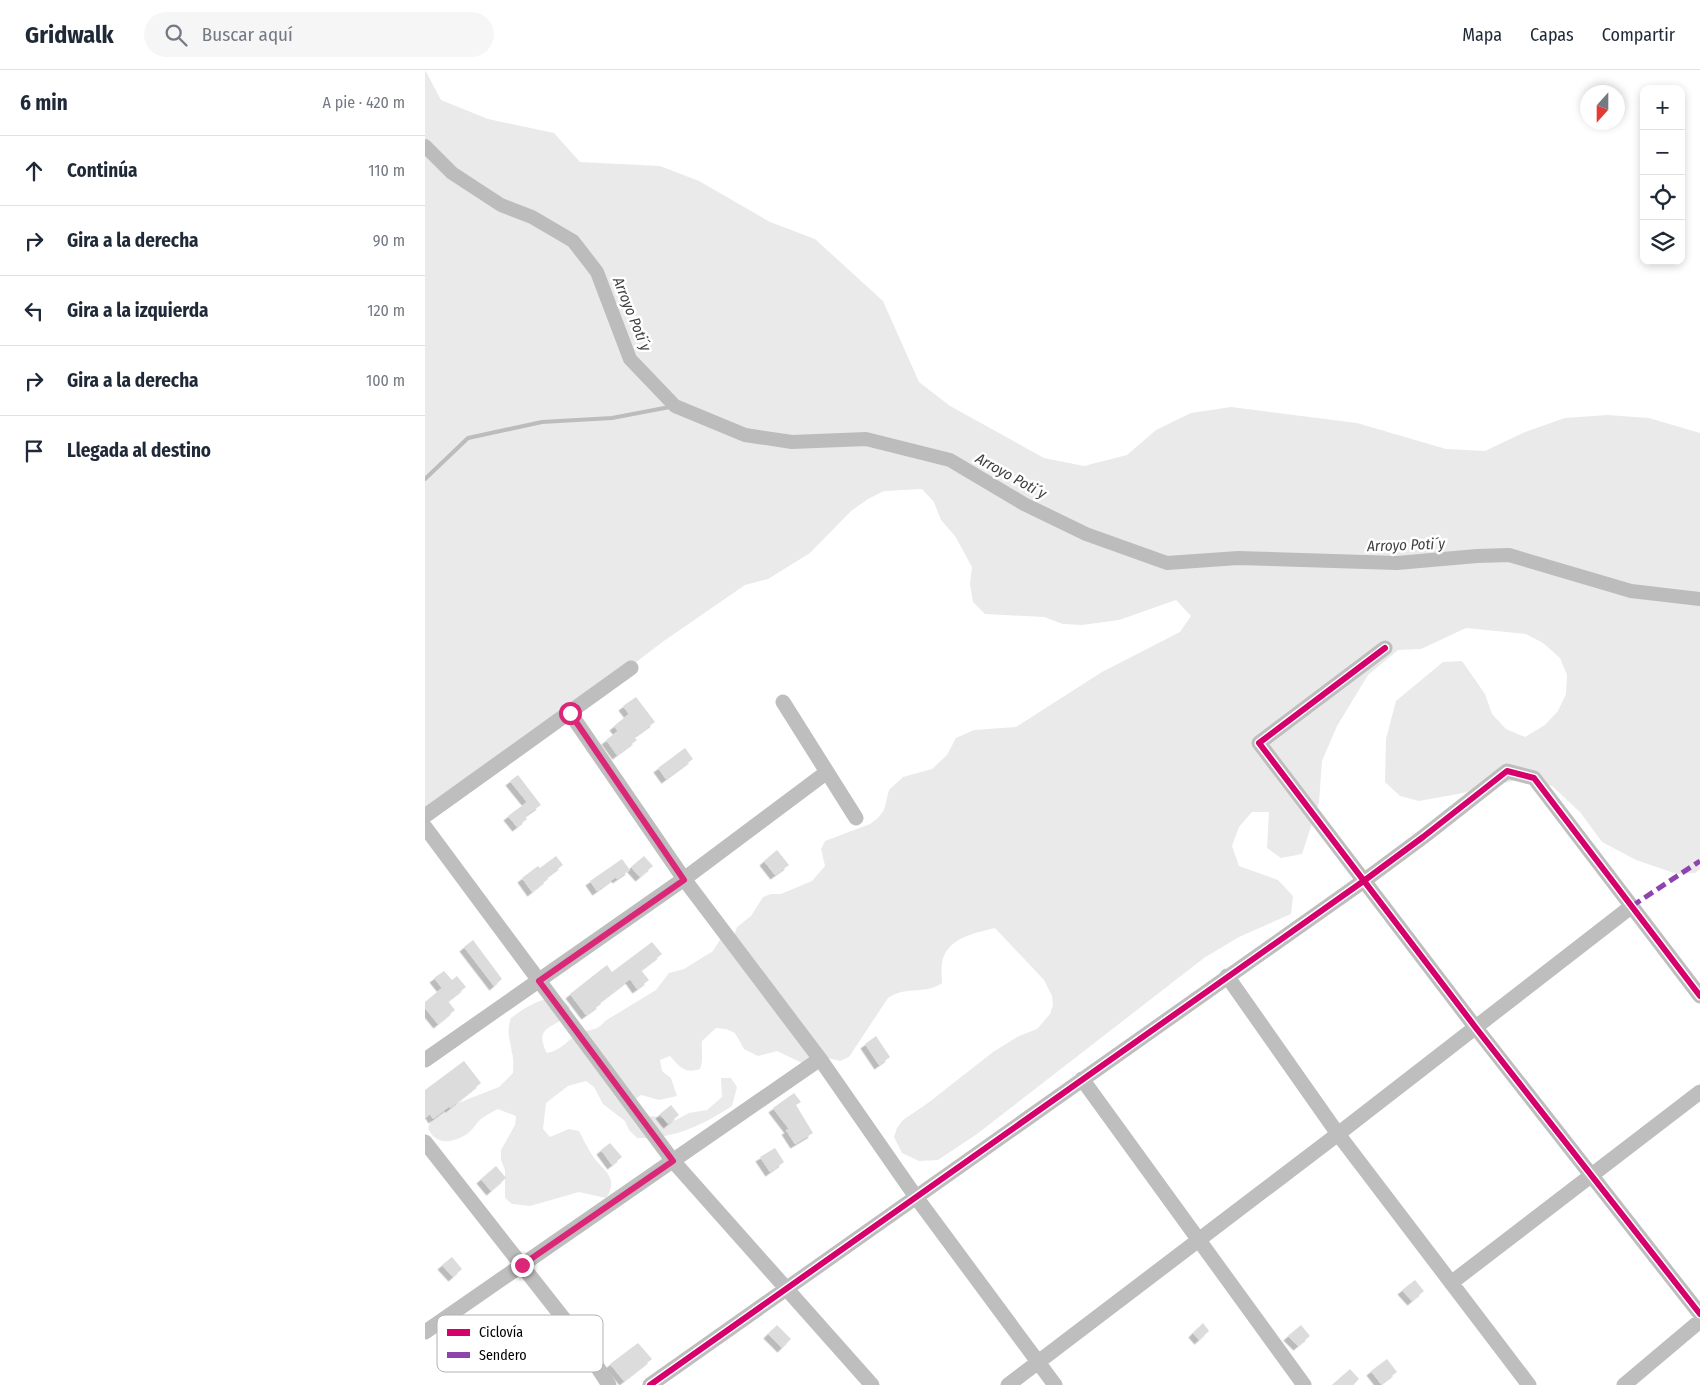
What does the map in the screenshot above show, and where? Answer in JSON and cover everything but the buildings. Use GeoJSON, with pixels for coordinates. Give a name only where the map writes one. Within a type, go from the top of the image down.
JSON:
{"type":"FeatureCollection","features":[{"type":"Feature","properties":{"kind":"street"},"geometry":{"type":"LineString","coordinates":[[1385,648],[1259,743],[1476,1028],[1700,1314]]}},
{"type":"Feature","properties":{"kind":"street"},"geometry":{"type":"LineString","coordinates":[[425,816],[631,668]]}},
{"type":"Feature","properties":{"kind":"street"},"geometry":{"type":"LineString","coordinates":[[783,702],[856,818]]}},
{"type":"Feature","properties":{"kind":"street"},"geometry":{"type":"LineString","coordinates":[[570,713],[684,880],[821,1059],[915,1197],[1055,1385]]}},
{"type":"Feature","properties":{"kind":"street"},"geometry":{"type":"LineString","coordinates":[[650,1385],[1365,880],[1507,771],[1534,778],[1700,996]]}},
{"type":"Feature","properties":{"kind":"street"},"geometry":{"type":"LineString","coordinates":[[425,1060],[684,880],[827,772]]}},
{"type":"Feature","properties":{"kind":"street"},"geometry":{"type":"LineString","coordinates":[[425,827],[673,1161],[872,1385]]}},
{"type":"Feature","properties":{"kind":"street"},"geometry":{"type":"LineString","coordinates":[[1008,1385],[1338,1134],[1632,906]]}},
{"type":"Feature","properties":{"kind":"street"},"geometry":{"type":"LineString","coordinates":[[1227,976],[1338,1134],[1529,1385]]}},
{"type":"Feature","properties":{"kind":"street"},"geometry":{"type":"LineString","coordinates":[[450,1315],[821,1059]]}},
{"type":"Feature","properties":{"kind":"street"},"geometry":{"type":"LineString","coordinates":[[1082,1079],[1305,1385]]}},
{"type":"Feature","properties":{"kind":"street"},"geometry":{"type":"LineString","coordinates":[[1451,1283],[1700,1092]]}},
{"type":"Feature","properties":{"kind":"street"},"geometry":{"type":"LineString","coordinates":[[425,1142],[562,1315]]}},
{"type":"Feature","properties":{"kind":"street"},"geometry":{"type":"LineString","coordinates":[[1624,1385],[1700,1321]]}},
{"type":"Feature","properties":{"kind":"street"},"geometry":{"type":"LineString","coordinates":[[425,1332],[437,1324]]}},
{"type":"Feature","properties":{"kind":"street"},"geometry":{"type":"LineString","coordinates":[[601,1372],[609,1385]]}},
{"type":"Feature","properties":{"kind":"shaded area"},"geometry":{"type":"Polygon","coordinates":[[[425,70],[441,100],[488,119],[554,133],[580,162],[660,166],[699,181],[770,222],[815,239],[883,301],[919,382],[950,406],[1044,458],[1084,466],[1127,455],[1156,430],[1191,413],[1231,407],[1357,423],[1446,449],[1485,451],[1525,432],[1565,418],[1607,415],[1649,418],[1700,433],[1700,869],[1695,873],[1677,874],[1636,860],[1602,842],[1580,812],[1552,786],[1530,780],[1513,781],[1419,801],[1400,796],[1385,782],[1386,739],[1396,701],[1443,662],[1462,661],[1485,694],[1492,714],[1506,729],[1525,737],[1545,725],[1558,711],[1566,694],[1567,675],[1560,658],[1543,643],[1526,634],[1466,628],[1421,649],[1398,650],[1368,675],[1337,726],[1322,761],[1319,802],[1302,854],[1281,858],[1267,848],[1269,812],[1252,812],[1239,827],[1232,846],[1239,866],[1278,880],[1293,896],[1291,914],[1239,937],[1204,958],[977,1134],[938,1160],[919,1161],[902,1153],[894,1137],[897,1128],[903,1120],[928,1103],[993,1052],[1019,1036],[1037,1029],[1050,1014],[1053,1005],[1052,996],[1044,980],[995,928],[963,938],[949,948],[942,963],[942,983],[936,987],[903,992],[888,998],[849,1057],[840,1061],[820,1056],[802,1063],[777,1051],[758,1056],[744,1049],[735,1033],[726,1029],[716,1028],[702,1041],[700,1069],[690,1071],[683,1069],[670,1056],[660,1060],[662,1071],[671,1078],[677,1096],[659,1100],[641,1095],[633,1101],[643,1118],[653,1116],[672,1122],[689,1113],[707,1110],[722,1097],[721,1078],[731,1078],[737,1087],[732,1106],[709,1120],[687,1130],[663,1136],[637,1138],[629,1130],[625,1121],[603,1104],[594,1087],[586,1081],[568,1086],[546,1103],[543,1129],[550,1137],[569,1129],[579,1131],[592,1155],[611,1179],[610,1191],[606,1198],[579,1192],[530,1206],[512,1204],[505,1198],[505,1170],[501,1160],[501,1150],[515,1125],[516,1116],[498,1109],[481,1119],[467,1134],[450,1141],[435,1138],[428,1128],[435,1112],[499,1087],[513,1073],[509,1032],[511,1018],[532,1004],[548,999],[556,999],[570,1007],[563,1019],[544,1032],[542,1037],[543,1044],[547,1053],[561,1047],[581,1033],[599,1027],[605,1021],[656,990],[669,973],[684,969],[713,951],[720,940],[734,936],[737,927],[751,916],[763,897],[771,894],[781,894],[812,881],[825,866],[821,849],[825,841],[870,824],[878,818],[884,810],[889,790],[903,777],[932,769],[947,755],[956,738],[974,730],[1016,727],[1102,672],[1180,632],[1191,616],[1176,600],[1119,620],[1082,625],[1063,624],[1044,617],[985,614],[973,602],[970,584],[972,567],[955,536],[941,520],[934,502],[922,489],[884,491],[851,511],[810,553],[768,579],[745,585],[661,643],[574,710],[425,814],[425,70]]]}},
{"type":"Feature","properties":{"kind":"waterway","name":"Arroyo Poti´y"},"geometry":{"type":"LineString","coordinates":[[425,146],[452,173],[501,205],[532,217],[573,241],[597,272],[630,359],[675,406],[745,435],[792,442],[866,439],[950,460],[1024,504],[1086,534],[1167,563],[1238,558],[1397,563],[1509,555],[1631,591],[1700,599]]}},
{"type":"Feature","properties":{"kind":"waterway"},"geometry":{"type":"LineString","coordinates":[[425,479],[468,438],[542,422],[612,418],[675,406]]}},
{"type":"Feature","properties":{"kind":"marked path"},"geometry":{"type":"LineString","coordinates":[[1632,906],[1700,861]]}},
{"type":"Feature","properties":{"kind":"cycle path"},"geometry":{"type":"LineString","coordinates":[[1385,648],[1259,743],[1476,1028],[1700,1314]]}},
{"type":"Feature","properties":{"kind":"cycle path"},"geometry":{"type":"LineString","coordinates":[[650,1385],[1365,880],[1507,771],[1534,778],[1700,996]]}},
{"type":"Feature","properties":{"kind":"route"},"geometry":{"type":"LineString","coordinates":[[522,1265],[673,1161],[539,981],[684,880],[570,713]]}}]}
